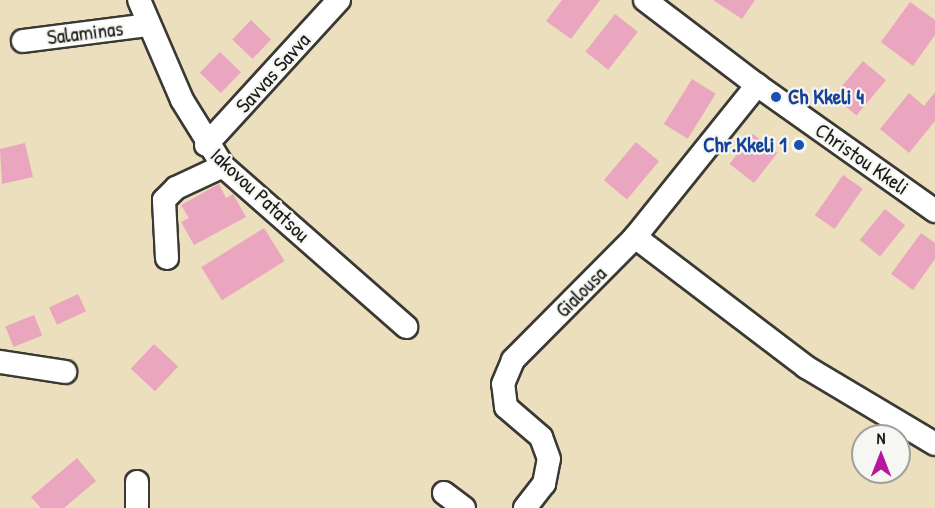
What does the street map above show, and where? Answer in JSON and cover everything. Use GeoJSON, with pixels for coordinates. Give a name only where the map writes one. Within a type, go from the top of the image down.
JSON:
{"type":"FeatureCollection","features":[{"type":"Feature","properties":{"kind":"street","name":"Iakovou Patatsou"},"geometry":{"type":"LineString","coordinates":[[139,0],[148,25],[206,145],[223,166],[406,327]]}},
{"type":"Feature","properties":{"kind":"street","name":"Savvas Savva"},"geometry":{"type":"LineString","coordinates":[[206,145],[339,0]]}},
{"type":"Feature","properties":{"kind":"street","name":"Christou Kkeli"},"geometry":{"type":"LineString","coordinates":[[645,0],[757,86],[935,211]]}},
{"type":"Feature","properties":{"kind":"street","name":"Salaminas"},"geometry":{"type":"LineString","coordinates":[[22,41],[148,25]]}},
{"type":"Feature","properties":{"kind":"street","name":"Gialousa"},"geometry":{"type":"LineString","coordinates":[[525,508],[544,484],[549,459],[541,437],[506,407],[502,396],[506,373],[513,360],[635,237],[757,86]]}},
{"type":"Feature","properties":{"kind":"street"},"geometry":{"type":"LineString","coordinates":[[167,258],[164,200],[176,188],[223,166]]}},
{"type":"Feature","properties":{"kind":"street"},"geometry":{"type":"LineString","coordinates":[[635,237],[806,367],[935,444]]}},
{"type":"Feature","properties":{"kind":"street"},"geometry":{"type":"LineString","coordinates":[[0,362],[64,372]]}},
{"type":"Feature","properties":{"kind":"street"},"geometry":{"type":"LineString","coordinates":[[136,482],[137,508]]}},
{"type":"Feature","properties":{"kind":"street"},"geometry":{"type":"LineString","coordinates":[[444,493],[464,508]]}},
{"type":"Feature","properties":{"kind":"building"},"geometry":{"type":"Polygon","coordinates":[[[562,0],[600,0],[571,39],[546,21],[562,0]]]}},
{"type":"Feature","properties":{"kind":"building"},"geometry":{"type":"Polygon","coordinates":[[[713,0],[755,0],[742,19],[713,0]]]}},
{"type":"Feature","properties":{"kind":"building"},"geometry":{"type":"Polygon","coordinates":[[[910,2],[935,20],[935,35],[913,66],[881,42],[910,2]]]}},
{"type":"Feature","properties":{"kind":"building"},"geometry":{"type":"Polygon","coordinates":[[[615,14],[638,32],[608,70],[585,52],[615,14]]]}},
{"type":"Feature","properties":{"kind":"building"},"geometry":{"type":"Polygon","coordinates":[[[251,20],[271,39],[252,59],[232,39],[251,20]]]}},
{"type":"Feature","properties":{"kind":"building"},"geometry":{"type":"Polygon","coordinates":[[[220,52],[241,72],[221,93],[200,73],[220,52]]]}},
{"type":"Feature","properties":{"kind":"building"},"geometry":{"type":"Polygon","coordinates":[[[863,61],[886,80],[856,116],[833,96],[863,61]]]}},
{"type":"Feature","properties":{"kind":"building"},"geometry":{"type":"Polygon","coordinates":[[[692,79],[716,94],[688,139],[664,124],[692,79]]]}},
{"type":"Feature","properties":{"kind":"building"},"geometry":{"type":"Polygon","coordinates":[[[935,92],[935,121],[909,153],[880,129],[909,93],[924,106],[935,92]]]}},
{"type":"Feature","properties":{"kind":"building"},"geometry":{"type":"Polygon","coordinates":[[[753,134],[777,153],[754,183],[730,164],[753,134]]]}},
{"type":"Feature","properties":{"kind":"building"},"geometry":{"type":"Polygon","coordinates":[[[636,142],[659,161],[627,200],[604,180],[636,142]]]}},
{"type":"Feature","properties":{"kind":"building"},"geometry":{"type":"Polygon","coordinates":[[[25,143],[33,177],[2,184],[0,149],[25,143]]]}},
{"type":"Feature","properties":{"kind":"building"},"geometry":{"type":"Polygon","coordinates":[[[843,175],[863,189],[835,229],[815,215],[843,175]]]}},
{"type":"Feature","properties":{"kind":"building"},"geometry":{"type":"Polygon","coordinates":[[[219,184],[226,198],[233,194],[246,217],[194,245],[181,222],[189,218],[181,205],[219,184]]]}},
{"type":"Feature","properties":{"kind":"building"},"geometry":{"type":"Polygon","coordinates":[[[885,209],[905,225],[880,256],[860,240],[885,209]]]}},
{"type":"Feature","properties":{"kind":"building"},"geometry":{"type":"Polygon","coordinates":[[[264,228],[285,261],[222,300],[201,267],[264,228]]]}},
{"type":"Feature","properties":{"kind":"building"},"geometry":{"type":"Polygon","coordinates":[[[921,233],[935,243],[935,259],[913,290],[891,274],[921,233]]]}},
{"type":"Feature","properties":{"kind":"building"},"geometry":{"type":"Polygon","coordinates":[[[78,294],[86,311],[57,325],[49,308],[78,294]]]}},
{"type":"Feature","properties":{"kind":"building"},"geometry":{"type":"Polygon","coordinates":[[[34,315],[42,335],[13,347],[5,327],[34,315]]]}},
{"type":"Feature","properties":{"kind":"building"},"geometry":{"type":"Polygon","coordinates":[[[154,344],[178,367],[155,391],[131,369],[154,344]]]}},
{"type":"Feature","properties":{"kind":"building"},"geometry":{"type":"Polygon","coordinates":[[[77,458],[96,481],[64,508],[41,508],[31,497],[77,458]]]}},
{"type":"Feature","properties":{"kind":"place","name":"Ch Kkeli 4"},"geometry":{"type":"Point","coordinates":[776,97]}},
{"type":"Feature","properties":{"kind":"place","name":"Chr.Kkeli 1"},"geometry":{"type":"Point","coordinates":[799,145]}}]}
